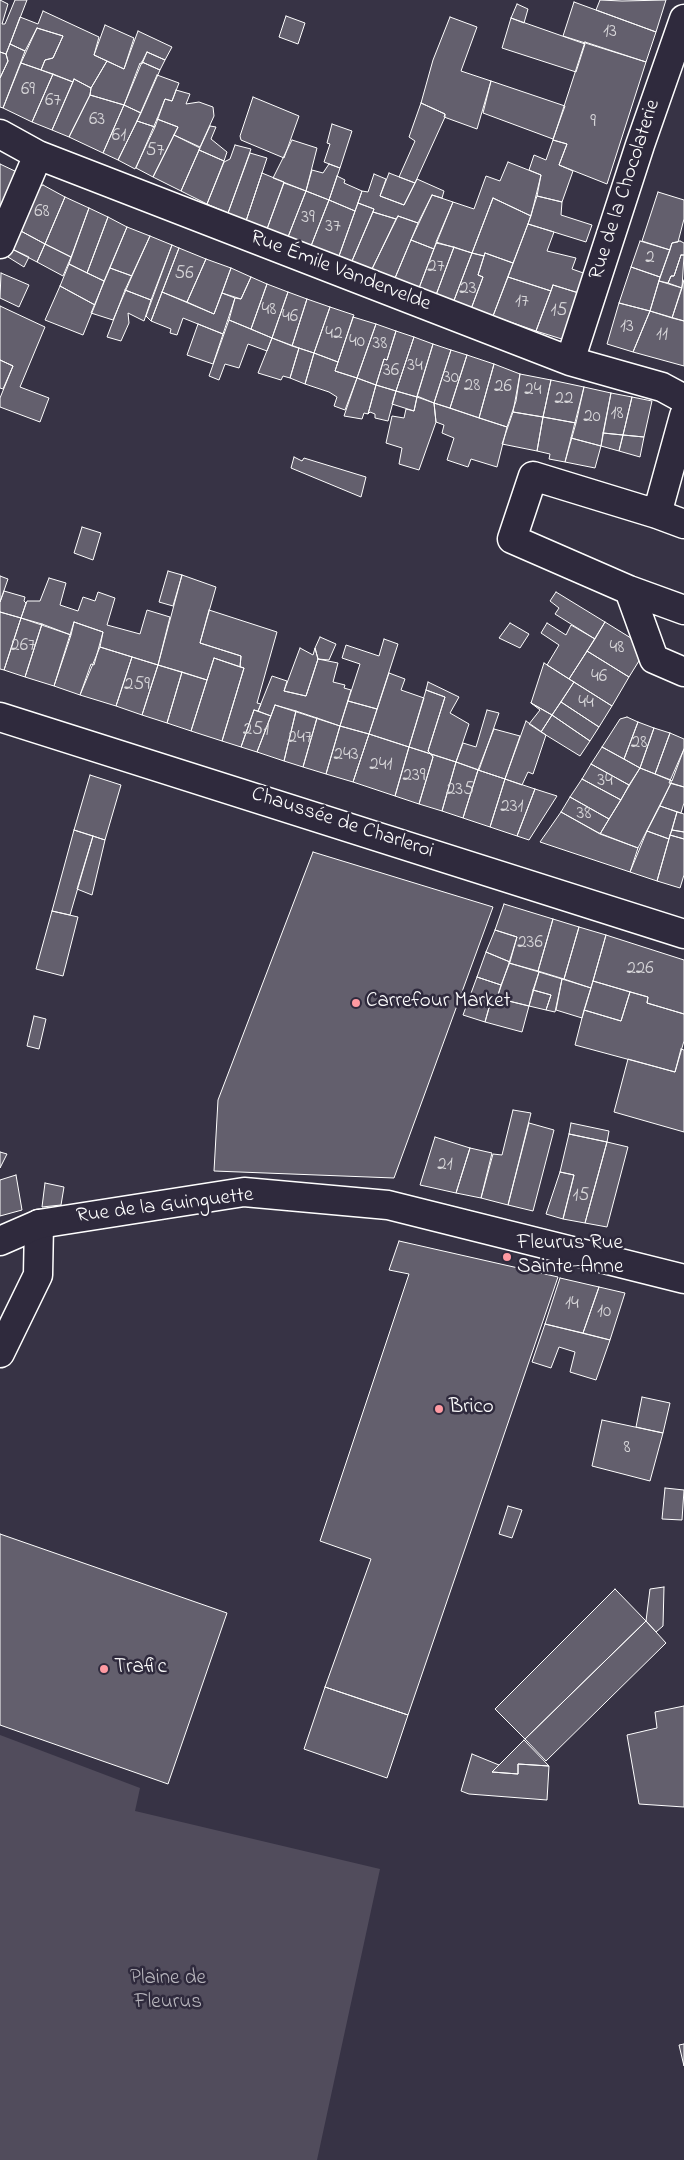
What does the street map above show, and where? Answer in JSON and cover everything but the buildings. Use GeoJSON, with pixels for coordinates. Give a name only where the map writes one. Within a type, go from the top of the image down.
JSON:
{"type":"FeatureCollection","features":[{"type":"Feature","properties":{"kind":"street","name":"Rue de la Chocolaterie"},"geometry":{"type":"LineString","coordinates":[[570,361],[640,145],[684,19]]}},
{"type":"Feature","properties":{"kind":"street","name":"Rue Émile Vandervelde"},"geometry":{"type":"LineString","coordinates":[[0,134],[38,155],[570,361],[662,387],[684,399]]}},
{"type":"Feature","properties":{"kind":"street"},"geometry":{"type":"LineString","coordinates":[[0,244],[38,155]]}},
{"type":"Feature","properties":{"kind":"street"},"geometry":{"type":"LineString","coordinates":[[656,514],[684,416]]}},
{"type":"Feature","properties":{"kind":"street"},"geometry":{"type":"LineString","coordinates":[[684,524],[533,476],[512,540],[628,590],[684,610]]}},
{"type":"Feature","properties":{"kind":"street"},"geometry":{"type":"LineString","coordinates":[[628,590],[654,659],[684,672]]}},
{"type":"Feature","properties":{"kind":"street","name":"Chaussée de Charleroi"},"geometry":{"type":"LineString","coordinates":[[0,717],[684,934]]}},
{"type":"Feature","properties":{"kind":"street","name":"Rue de la Guinguette"},"geometry":{"type":"LineString","coordinates":[[0,1241],[39,1224],[244,1192],[388,1205],[684,1279]]}},
{"type":"Feature","properties":{"kind":"street"},"geometry":{"type":"LineString","coordinates":[[0,1353],[38,1275],[39,1224]]}},
{"type":"Feature","properties":{"kind":"green space","name":"Plaine de Fleurus"},"geometry":{"type":"Polygon","coordinates":[[[0,1735],[140,1788],[135,1811],[380,1869],[317,2160],[0,2160],[0,1735]]]}},
{"type":"Feature","properties":{"kind":"place","name":"Carrefour Market"},"geometry":{"type":"Point","coordinates":[356,1003]}},
{"type":"Feature","properties":{"kind":"place","name":"Fleurus Rue Sainte-Anne"},"geometry":{"type":"Point","coordinates":[507,1257]}},
{"type":"Feature","properties":{"kind":"place","name":"Brico"},"geometry":{"type":"Point","coordinates":[439,1409]}},
{"type":"Feature","properties":{"kind":"place","name":"Trafic"},"geometry":{"type":"Point","coordinates":[104,1669]}}]}
